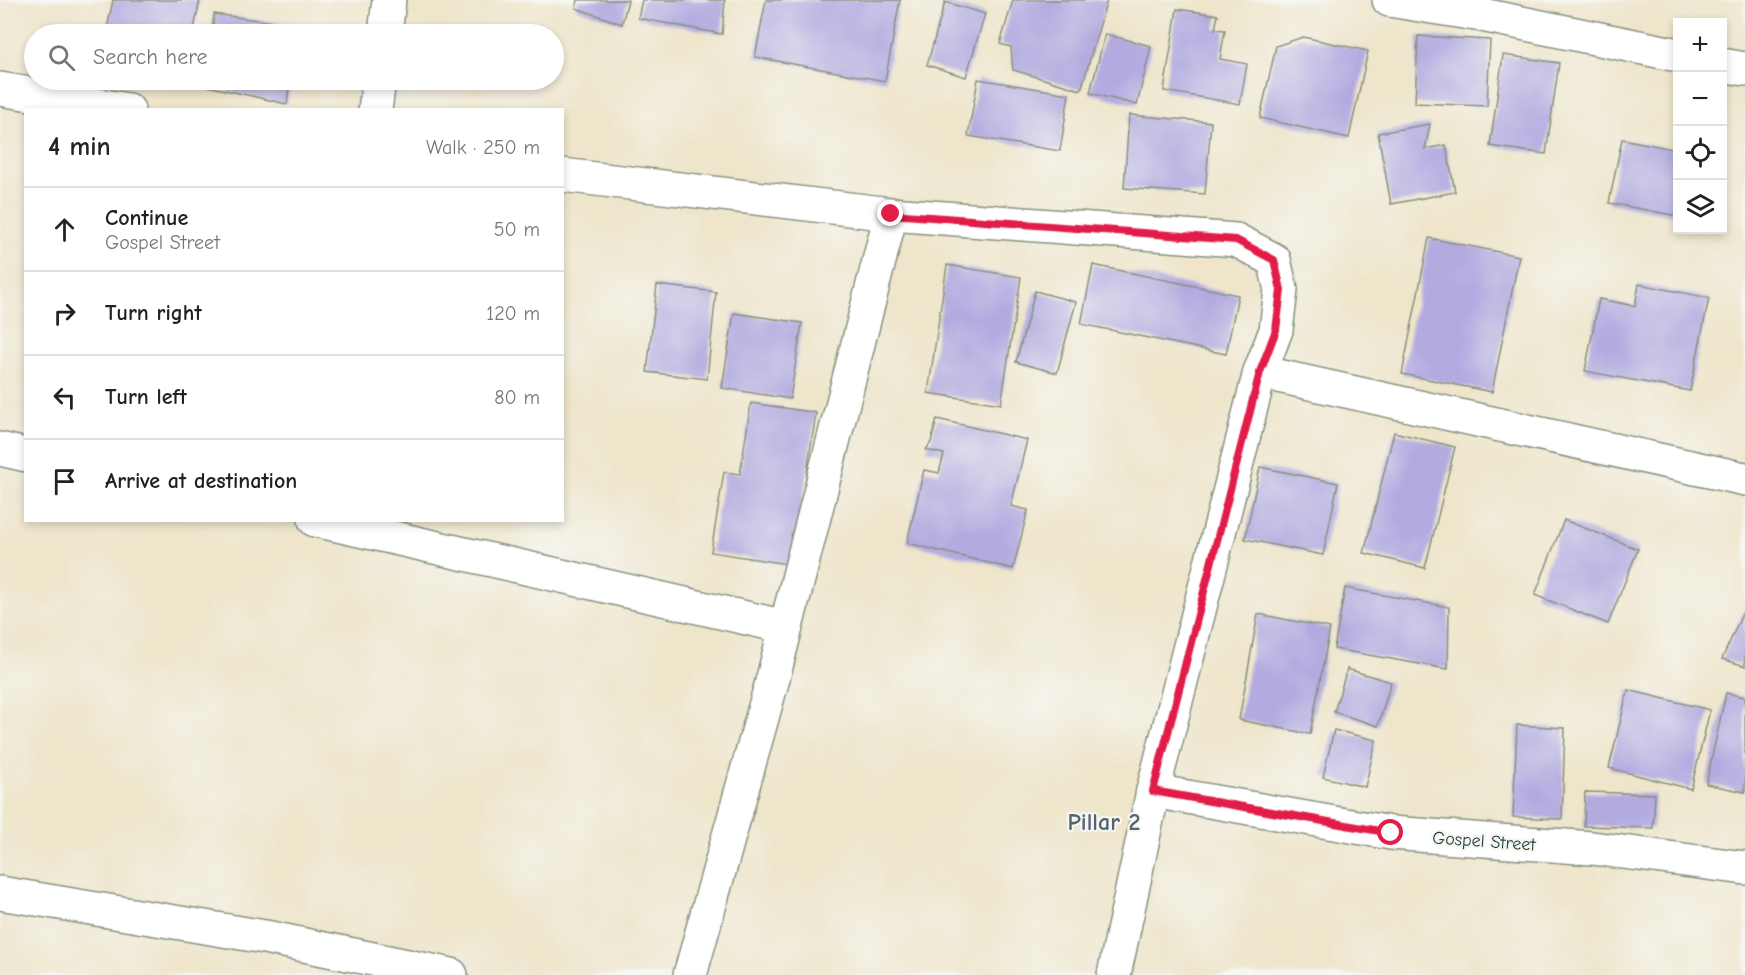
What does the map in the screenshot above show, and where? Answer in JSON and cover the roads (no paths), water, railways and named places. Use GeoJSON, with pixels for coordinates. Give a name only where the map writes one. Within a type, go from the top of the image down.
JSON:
{"type":"FeatureCollection","features":[{"type":"Feature","properties":{"kind":"street"},"geometry":{"type":"LineString","coordinates":[[386,24],[389,0]]}},
{"type":"Feature","properties":{"kind":"street"},"geometry":{"type":"LineString","coordinates":[[1389,0],[1482,15],[1673,54]]}},
{"type":"Feature","properties":{"kind":"street"},"geometry":{"type":"LineString","coordinates":[[1727,66],[1745,69]]}},
{"type":"Feature","properties":{"kind":"street"},"geometry":{"type":"LineString","coordinates":[[0,89],[116,108]]}},
{"type":"Feature","properties":{"kind":"street"},"geometry":{"type":"LineString","coordinates":[[375,108],[378,90]]}},
{"type":"Feature","properties":{"kind":"street"},"geometry":{"type":"LineString","coordinates":[[564,175],[891,214],[1236,240],[1274,260],[1281,290],[1276,330],[1260,372],[1153,791],[1114,975]]}},
{"type":"Feature","properties":{"kind":"street"},"geometry":{"type":"LineString","coordinates":[[690,975],[786,627],[891,214]]}},
{"type":"Feature","properties":{"kind":"street"},"geometry":{"type":"LineString","coordinates":[[1260,372],[1745,478]]}},
{"type":"Feature","properties":{"kind":"street"},"geometry":{"type":"LineString","coordinates":[[0,449],[24,455]]}},
{"type":"Feature","properties":{"kind":"street"},"geometry":{"type":"LineString","coordinates":[[324,522],[786,627]]}},
{"type":"Feature","properties":{"kind":"street","name":"Gospel Street"},"geometry":{"type":"LineString","coordinates":[[1153,791],[1391,833],[1592,848],[1745,868]]}},
{"type":"Feature","properties":{"kind":"street"},"geometry":{"type":"LineString","coordinates":[[0,893],[265,937],[451,975]]}},
{"type":"Feature","properties":{"kind":"district","name":"Pillar 2"},"geometry":{"type":"Point","coordinates":[1104,822]}}]}
